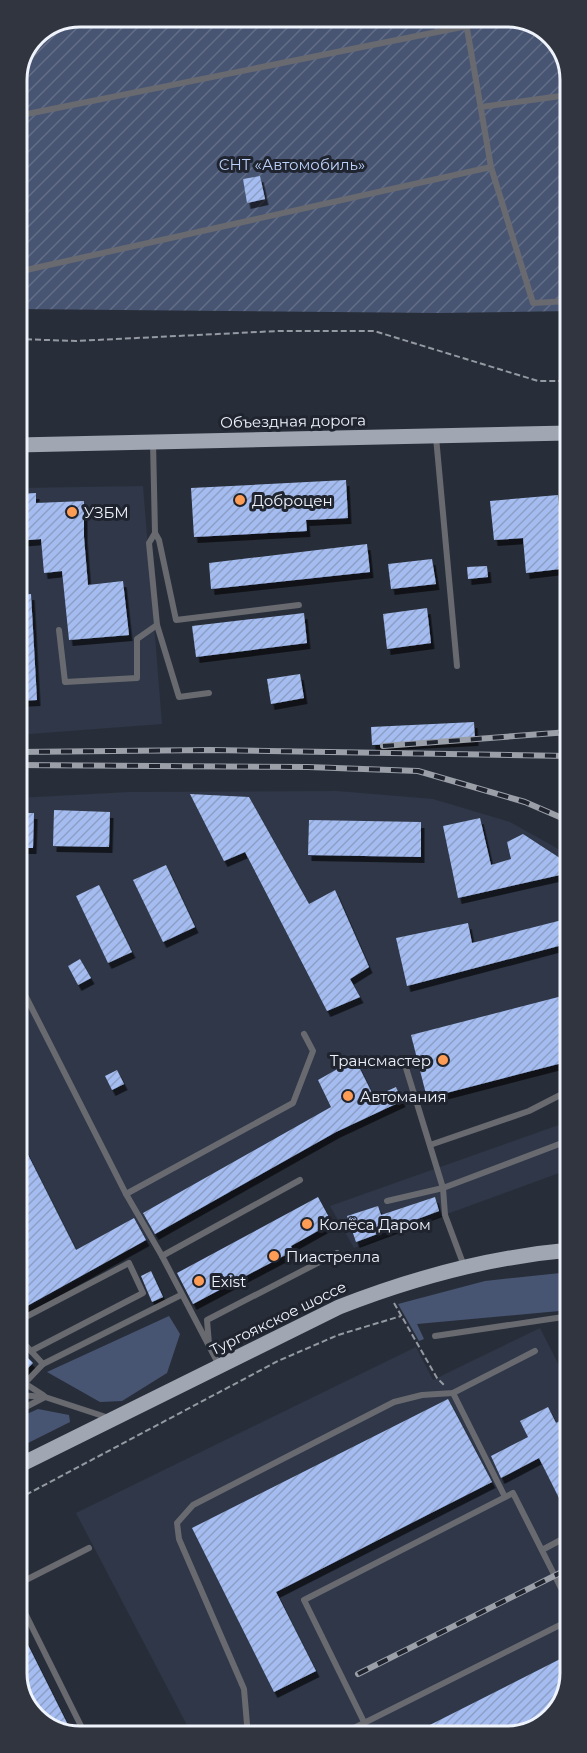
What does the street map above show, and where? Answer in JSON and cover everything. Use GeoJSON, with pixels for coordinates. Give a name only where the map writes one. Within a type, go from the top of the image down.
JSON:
{"type":"FeatureCollection","features":[{"type":"Feature","properties":{"kind":"main road","name":"Объездная дорога"},"geometry":{"type":"LineString","coordinates":[[27,445],[560,433]]}},
{"type":"Feature","properties":{"kind":"main road","name":"Тургоякское шоссе"},"geometry":{"type":"LineString","coordinates":[[27,1462],[339,1306],[389,1288],[464,1267],[560,1249]]}},
{"type":"Feature","properties":{"kind":"lane"},"geometry":{"type":"LineString","coordinates":[[27,114],[462,27]]}},
{"type":"Feature","properties":{"kind":"lane"},"geometry":{"type":"LineString","coordinates":[[467,27],[491,167],[533,303],[560,302]]}},
{"type":"Feature","properties":{"kind":"lane"},"geometry":{"type":"LineString","coordinates":[[481,107],[560,95]]}},
{"type":"Feature","properties":{"kind":"lane"},"geometry":{"type":"LineString","coordinates":[[27,270],[491,167]]}},
{"type":"Feature","properties":{"kind":"lane"},"geometry":{"type":"LineString","coordinates":[[436,436],[458,666]]}},
{"type":"Feature","properties":{"kind":"lane"},"geometry":{"type":"LineString","coordinates":[[153,442],[155,533],[159,540],[176,620],[299,605]]}},
{"type":"Feature","properties":{"kind":"lane"},"geometry":{"type":"LineString","coordinates":[[155,533],[149,543],[157,625],[179,698],[209,693]]}},
{"type":"Feature","properties":{"kind":"lane"},"geometry":{"type":"LineString","coordinates":[[59,630],[65,682],[137,678],[137,639],[157,625]]}},
{"type":"Feature","properties":{"kind":"lane"},"geometry":{"type":"LineString","coordinates":[[27,999],[126,1194],[162,1256],[219,1366]]}},
{"type":"Feature","properties":{"kind":"lane"},"geometry":{"type":"LineString","coordinates":[[126,1194],[293,1103],[313,1051],[304,1034]]}},
{"type":"Feature","properties":{"kind":"lane"},"geometry":{"type":"LineString","coordinates":[[406,1068],[443,1188],[445,1215],[464,1267]]}},
{"type":"Feature","properties":{"kind":"lane"},"geometry":{"type":"LineString","coordinates":[[430,1145],[529,1111],[560,1095]]}},
{"type":"Feature","properties":{"kind":"lane"},"geometry":{"type":"LineString","coordinates":[[387,1201],[443,1188],[560,1144]]}},
{"type":"Feature","properties":{"kind":"lane"},"geometry":{"type":"LineString","coordinates":[[162,1256],[300,1180]]}},
{"type":"Feature","properties":{"kind":"lane"},"geometry":{"type":"LineString","coordinates":[[210,1348],[207,1320],[337,1252]]}},
{"type":"Feature","properties":{"kind":"lane"},"geometry":{"type":"LineString","coordinates":[[27,1316],[129,1263],[143,1293],[31,1351]]}},
{"type":"Feature","properties":{"kind":"lane"},"geometry":{"type":"LineString","coordinates":[[27,1381],[43,1364],[181,1295]]}},
{"type":"Feature","properties":{"kind":"lane"},"geometry":{"type":"LineString","coordinates":[[435,1336],[560,1317]]}},
{"type":"Feature","properties":{"kind":"lane"},"geometry":{"type":"LineString","coordinates":[[27,1347],[43,1364]]}},
{"type":"Feature","properties":{"kind":"lane"},"geometry":{"type":"LineString","coordinates":[[248,1726],[244,1689],[179,1539],[177,1523],[194,1505],[394,1402],[422,1395],[453,1393],[536,1352]]}},
{"type":"Feature","properties":{"kind":"lane"},"geometry":{"type":"LineString","coordinates":[[27,1386],[45,1397],[112,1419]]}},
{"type":"Feature","properties":{"kind":"lane"},"geometry":{"type":"LineString","coordinates":[[453,1393],[505,1497]]}},
{"type":"Feature","properties":{"kind":"lane"},"geometry":{"type":"LineString","coordinates":[[27,1396],[45,1397]]}},
{"type":"Feature","properties":{"kind":"lane"},"geometry":{"type":"LineString","coordinates":[[27,1406],[45,1397]]}},
{"type":"Feature","properties":{"kind":"lane"},"geometry":{"type":"LineString","coordinates":[[364,1722],[304,1600],[513,1493],[560,1586]]}},
{"type":"Feature","properties":{"kind":"lane"},"geometry":{"type":"LineString","coordinates":[[542,1550],[560,1540]]}},
{"type":"Feature","properties":{"kind":"lane"},"geometry":{"type":"LineString","coordinates":[[27,1579],[89,1548]]}},
{"type":"Feature","properties":{"kind":"lane"},"geometry":{"type":"LineString","coordinates":[[27,1620],[81,1726]]}},
{"type":"Feature","properties":{"kind":"lane"},"geometry":{"type":"LineString","coordinates":[[357,1726],[560,1625]]}},
{"type":"Feature","properties":{"kind":"path"},"geometry":{"type":"LineString","coordinates":[[27,339],[76,341],[278,331],[374,331],[538,381],[560,381]]}},
{"type":"Feature","properties":{"kind":"path"},"geometry":{"type":"LineString","coordinates":[[394,1303],[437,1378]]}},
{"type":"Feature","properties":{"kind":"path"},"geometry":{"type":"LineString","coordinates":[[27,1494],[278,1361],[338,1335],[401,1316]]}},
{"type":"Feature","properties":{"kind":"shaded area"},"geometry":{"type":"Polygon","coordinates":[[[143,486],[162,724],[27,734],[27,488],[143,486]]]}},
{"type":"Feature","properties":{"kind":"shaded area"},"geometry":{"type":"Polygon","coordinates":[[[337,791],[433,799],[510,822],[560,850],[560,1061],[409,1094],[361,1113],[259,1176],[27,1309],[27,798],[129,792],[337,791]]]}},
{"type":"Feature","properties":{"kind":"shaded area"},"geometry":{"type":"Polygon","coordinates":[[[560,1125],[560,1173],[354,1248],[330,1206],[560,1125]]]}},
{"type":"Feature","properties":{"kind":"shaded area"},"geometry":{"type":"Polygon","coordinates":[[[540,1328],[560,1367],[560,1680],[555,1696],[549,1705],[530,1721],[514,1726],[187,1726],[76,1513],[416,1347],[433,1380],[540,1328]]]}},
{"type":"Feature","properties":{"kind":"green space","name":"СНТ «Автомобиль»"},"geometry":{"type":"Polygon","coordinates":[[[80,27],[510,27],[536,36],[553,54],[560,73],[560,311],[439,313],[27,309],[27,80],[31,60],[36,51],[51,36],[60,31],[80,27]]]}},
{"type":"Feature","properties":{"kind":"green space"},"geometry":{"type":"Polygon","coordinates":[[[560,1273],[560,1311],[417,1324],[424,1339],[419,1341],[398,1304],[485,1281],[560,1273]]]}},
{"type":"Feature","properties":{"kind":"green space"},"geometry":{"type":"Polygon","coordinates":[[[169,1316],[180,1334],[167,1373],[122,1401],[100,1402],[47,1372],[169,1316]]]}},
{"type":"Feature","properties":{"kind":"green space"},"geometry":{"type":"Polygon","coordinates":[[[38,1409],[69,1415],[70,1422],[27,1444],[27,1414],[38,1409]]]}},
{"type":"Feature","properties":{"kind":"building"},"geometry":{"type":"Polygon","coordinates":[[[260,176],[265,199],[247,203],[243,179],[260,176]]]}},
{"type":"Feature","properties":{"kind":"building"},"geometry":{"type":"Polygon","coordinates":[[[346,480],[348,518],[306,520],[307,531],[194,537],[191,488],[346,480]]]}},
{"type":"Feature","properties":{"kind":"building"},"geometry":{"type":"Polygon","coordinates":[[[27,493],[36,493],[36,503],[84,501],[88,585],[123,581],[129,635],[69,640],[62,571],[44,573],[41,539],[27,540],[27,493]]]}},
{"type":"Feature","properties":{"kind":"building"},"geometry":{"type":"Polygon","coordinates":[[[558,495],[560,569],[526,573],[523,538],[494,540],[490,501],[558,495]]]}},
{"type":"Feature","properties":{"kind":"building"},"geometry":{"type":"Polygon","coordinates":[[[367,544],[370,572],[211,589],[209,563],[367,544]]]}},
{"type":"Feature","properties":{"kind":"building"},"geometry":{"type":"Polygon","coordinates":[[[432,559],[436,584],[391,589],[388,564],[432,559]]]}},
{"type":"Feature","properties":{"kind":"building"},"geometry":{"type":"Polygon","coordinates":[[[487,566],[488,577],[468,579],[467,567],[487,566]]]}},
{"type":"Feature","properties":{"kind":"building"},"geometry":{"type":"Polygon","coordinates":[[[27,594],[31,594],[37,700],[27,700],[27,594]]]}},
{"type":"Feature","properties":{"kind":"building"},"geometry":{"type":"Polygon","coordinates":[[[427,608],[431,643],[387,649],[383,614],[427,608]]]}},
{"type":"Feature","properties":{"kind":"building"},"geometry":{"type":"Polygon","coordinates":[[[304,613],[307,643],[196,657],[192,626],[304,613]]]}},
{"type":"Feature","properties":{"kind":"building"},"geometry":{"type":"Polygon","coordinates":[[[300,674],[304,698],[271,704],[267,679],[300,674]]]}},
{"type":"Feature","properties":{"kind":"building"},"geometry":{"type":"Polygon","coordinates":[[[474,722],[475,740],[372,745],[371,727],[474,722]]]}},
{"type":"Feature","properties":{"kind":"building"},"geometry":{"type":"Polygon","coordinates":[[[190,794],[249,797],[309,904],[335,890],[369,967],[350,979],[360,997],[327,1011],[245,852],[224,861],[190,794]]]}},
{"type":"Feature","properties":{"kind":"building"},"geometry":{"type":"Polygon","coordinates":[[[54,810],[110,812],[109,847],[53,846],[54,810]]]}},
{"type":"Feature","properties":{"kind":"building"},"geometry":{"type":"Polygon","coordinates":[[[27,813],[34,813],[33,848],[27,848],[27,813]]]}},
{"type":"Feature","properties":{"kind":"building"},"geometry":{"type":"Polygon","coordinates":[[[480,818],[491,865],[511,859],[507,842],[523,834],[560,858],[560,875],[458,898],[443,826],[480,818]]]}},
{"type":"Feature","properties":{"kind":"building"},"geometry":{"type":"Polygon","coordinates":[[[309,820],[421,822],[421,857],[308,855],[309,820]]]}},
{"type":"Feature","properties":{"kind":"building"},"geometry":{"type":"Polygon","coordinates":[[[166,865],[195,927],[163,942],[133,880],[166,865]]]}},
{"type":"Feature","properties":{"kind":"building"},"geometry":{"type":"Polygon","coordinates":[[[99,885],[132,952],[108,963],[76,896],[99,885]]]}},
{"type":"Feature","properties":{"kind":"building"},"geometry":{"type":"Polygon","coordinates":[[[560,921],[560,946],[407,986],[396,938],[468,923],[472,943],[560,921]]]}},
{"type":"Feature","properties":{"kind":"building"},"geometry":{"type":"Polygon","coordinates":[[[80,959],[91,978],[78,985],[68,966],[80,959]]]}},
{"type":"Feature","properties":{"kind":"building"},"geometry":{"type":"Polygon","coordinates":[[[560,997],[560,1064],[427,1098],[411,1035],[560,997]]]}},
{"type":"Feature","properties":{"kind":"building"},"geometry":{"type":"Polygon","coordinates":[[[355,1059],[374,1097],[396,1087],[402,1101],[336,1132],[155,1234],[143,1213],[331,1107],[318,1080],[355,1059]]]}},
{"type":"Feature","properties":{"kind":"building"},"geometry":{"type":"Polygon","coordinates":[[[117,1070],[124,1084],[112,1090],[105,1076],[117,1070]]]}},
{"type":"Feature","properties":{"kind":"building"},"geometry":{"type":"Polygon","coordinates":[[[27,1153],[76,1250],[134,1218],[146,1240],[27,1306],[27,1153]]]}},
{"type":"Feature","properties":{"kind":"building"},"geometry":{"type":"Polygon","coordinates":[[[318,1197],[332,1223],[291,1246],[293,1251],[193,1304],[177,1273],[318,1197]]]}},
{"type":"Feature","properties":{"kind":"building"},"geometry":{"type":"Polygon","coordinates":[[[435,1197],[439,1211],[356,1242],[347,1216],[378,1206],[381,1215],[435,1197]]]}},
{"type":"Feature","properties":{"kind":"building"},"geometry":{"type":"Polygon","coordinates":[[[151,1271],[163,1297],[152,1302],[141,1276],[151,1271]]]}},
{"type":"Feature","properties":{"kind":"building"},"geometry":{"type":"Polygon","coordinates":[[[27,1357],[33,1363],[27,1369],[27,1357]]]}},
{"type":"Feature","properties":{"kind":"building"},"geometry":{"type":"Polygon","coordinates":[[[448,1399],[492,1482],[276,1592],[316,1671],[274,1692],[192,1528],[448,1399]]]}},
{"type":"Feature","properties":{"kind":"building"},"geometry":{"type":"Polygon","coordinates":[[[548,1407],[556,1423],[560,1421],[560,1500],[539,1458],[501,1478],[491,1456],[528,1437],[520,1421],[548,1407]]]}},
{"type":"Feature","properties":{"kind":"building"},"geometry":{"type":"Polygon","coordinates":[[[27,1643],[68,1724],[45,1713],[34,1699],[27,1680],[27,1643]]]}},
{"type":"Feature","properties":{"kind":"building"},"geometry":{"type":"Polygon","coordinates":[[[560,1659],[560,1680],[555,1696],[544,1710],[530,1721],[514,1726],[428,1726],[560,1659]]]}},
{"type":"Feature","properties":{"kind":"railway"},"geometry":{"type":"LineString","coordinates":[[383,746],[560,733]]}},
{"type":"Feature","properties":{"kind":"railway"},"geometry":{"type":"LineString","coordinates":[[27,752],[210,750],[560,756]]}},
{"type":"Feature","properties":{"kind":"railway"},"geometry":{"type":"LineString","coordinates":[[27,765],[308,767],[418,771],[525,802],[560,817]]}},
{"type":"Feature","properties":{"kind":"railway"},"geometry":{"type":"LineString","coordinates":[[358,1674],[560,1573]]}},
{"type":"Feature","properties":{"kind":"place","name":"Доброцен"},"geometry":{"type":"Point","coordinates":[240,500]}},
{"type":"Feature","properties":{"kind":"place","name":"УЗБМ"},"geometry":{"type":"Point","coordinates":[72,512]}},
{"type":"Feature","properties":{"kind":"place","name":"Трансмастер"},"geometry":{"type":"Point","coordinates":[443,1060]}},
{"type":"Feature","properties":{"kind":"place","name":"Автомания"},"geometry":{"type":"Point","coordinates":[348,1096]}},
{"type":"Feature","properties":{"kind":"place","name":"Колёса Даром"},"geometry":{"type":"Point","coordinates":[307,1224]}},
{"type":"Feature","properties":{"kind":"place","name":"Пиастрелла"},"geometry":{"type":"Point","coordinates":[274,1256]}},
{"type":"Feature","properties":{"kind":"place","name":"Exist"},"geometry":{"type":"Point","coordinates":[199,1281]}}]}
